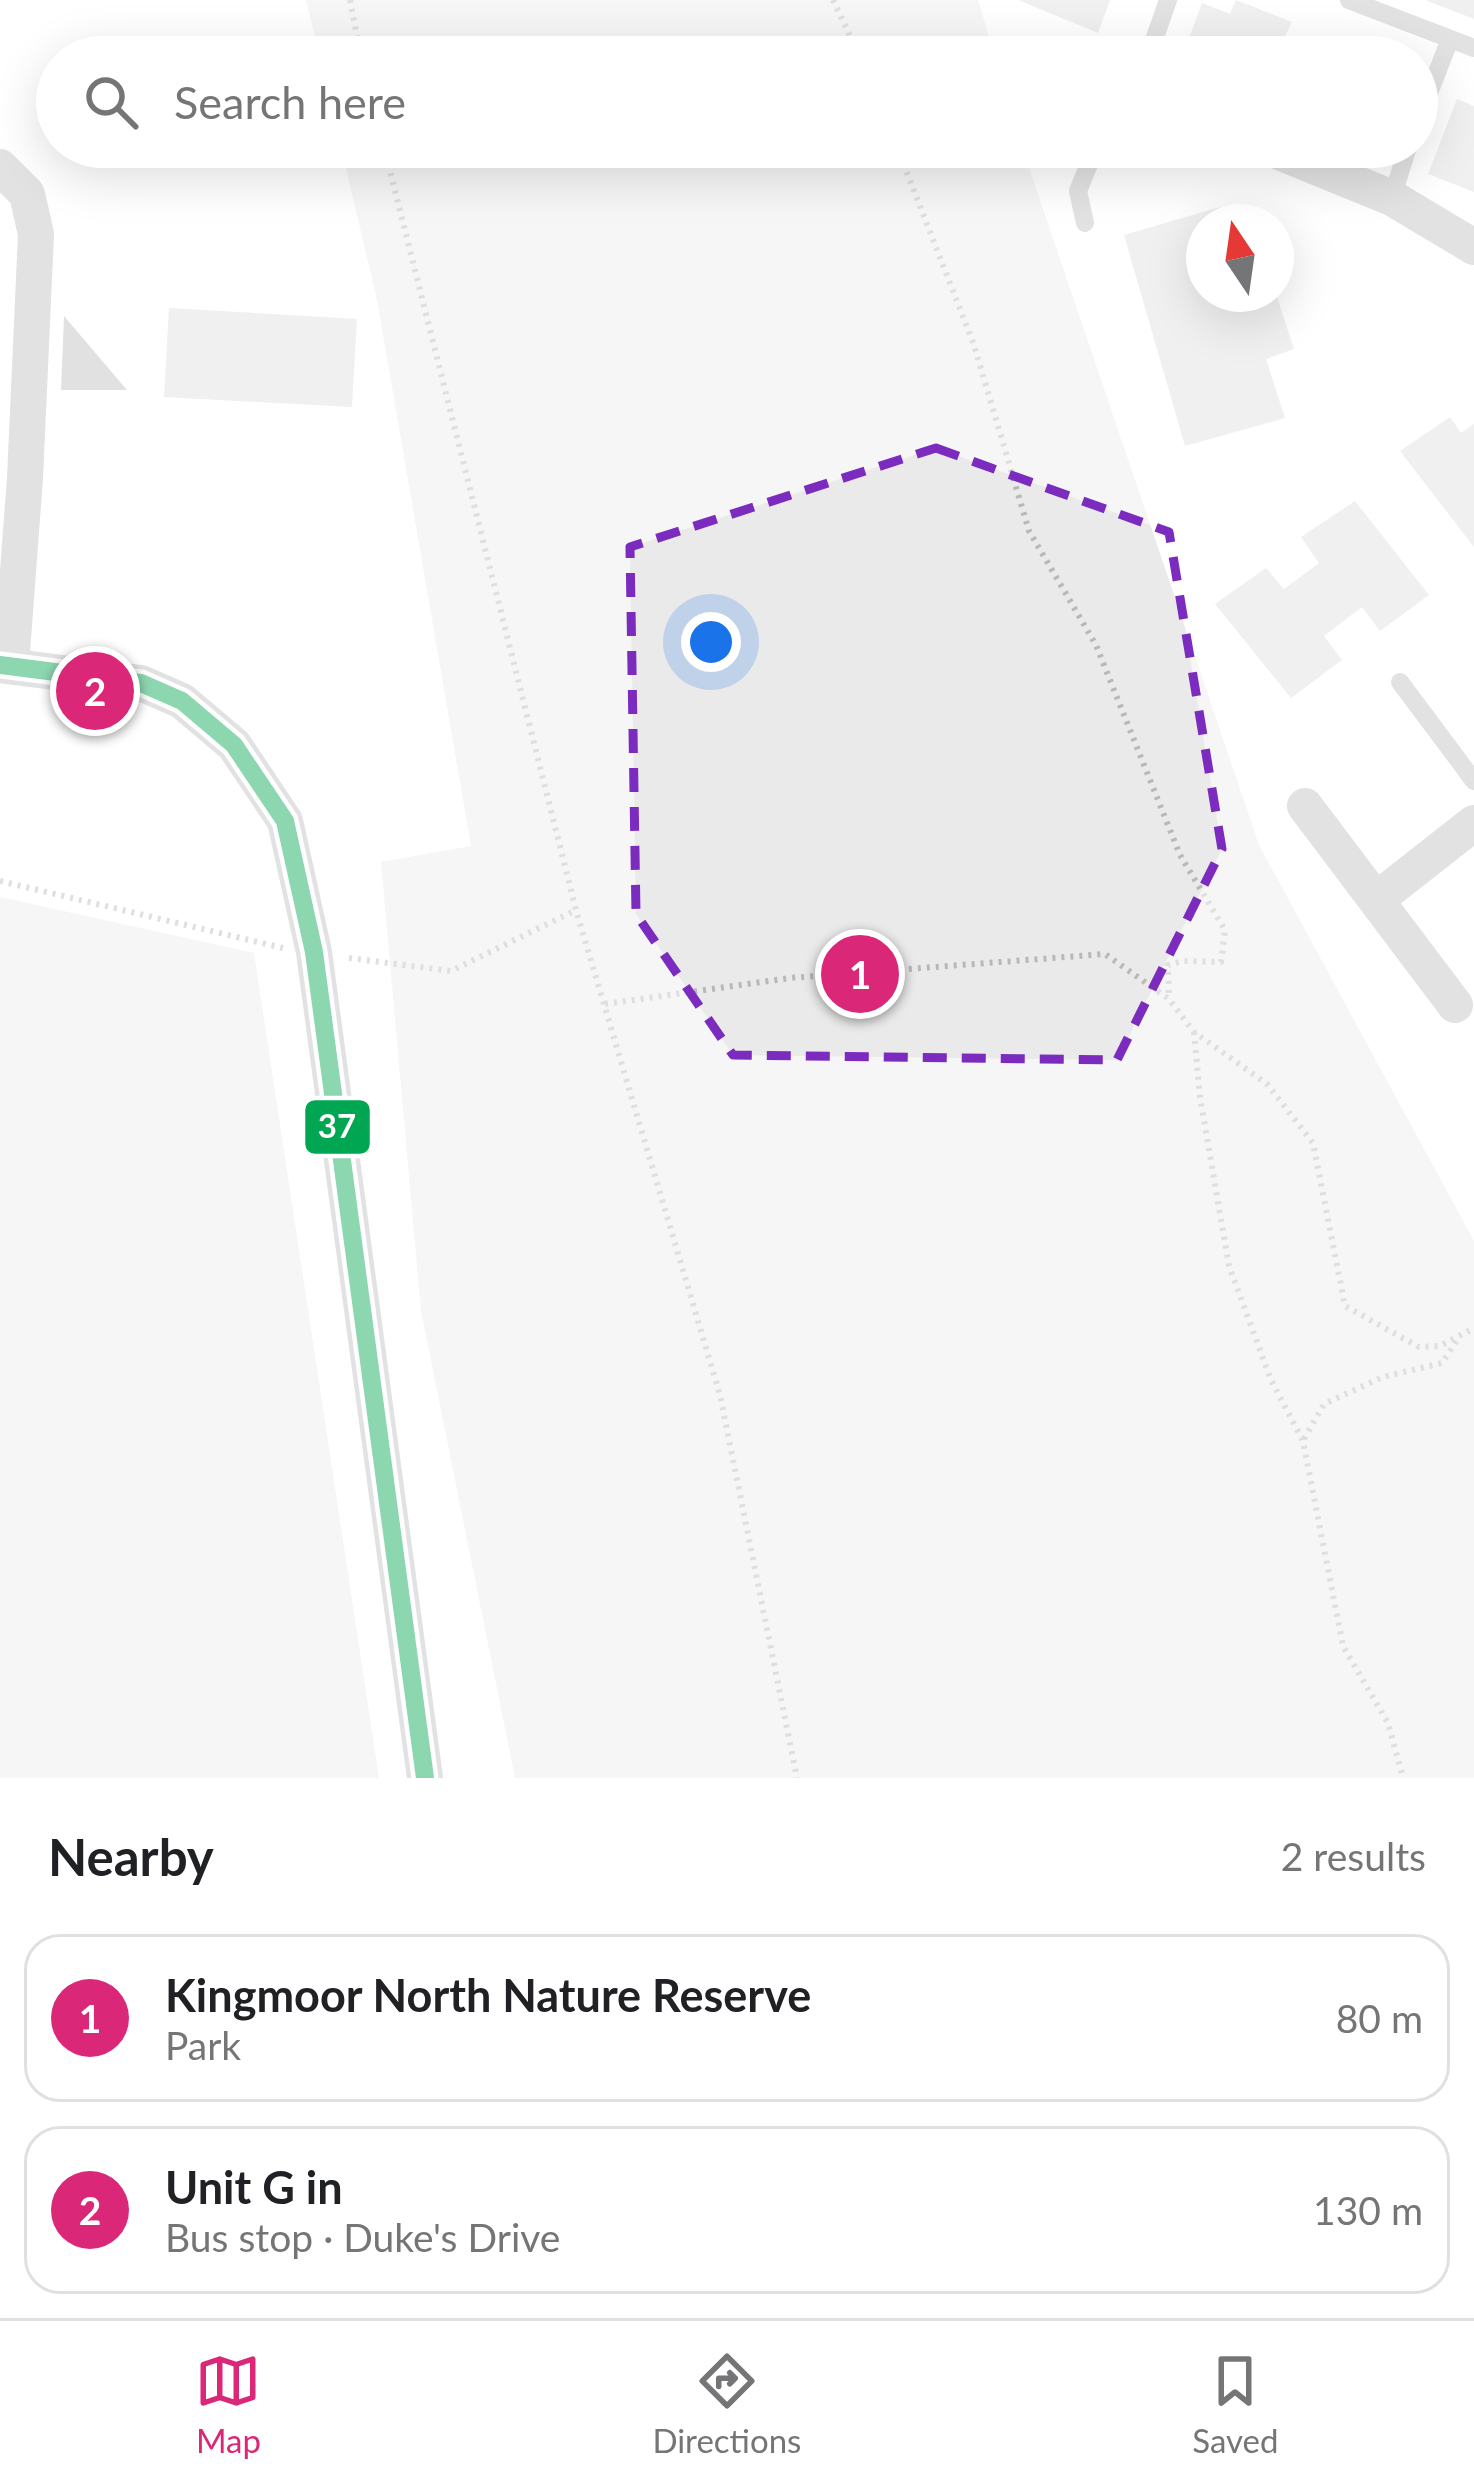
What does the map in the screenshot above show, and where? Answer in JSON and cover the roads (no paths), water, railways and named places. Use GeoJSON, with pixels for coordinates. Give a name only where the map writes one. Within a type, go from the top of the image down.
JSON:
{"type":"FeatureCollection","features":[{"type":"Feature","properties":{"kind":"street"},"geometry":{"type":"LineString","coordinates":[[0,167],[27,194],[36,234],[26,478],[6,665],[141,683],[182,701],[233,746],[285,821],[314,952],[425,1778]]}},
{"type":"Feature","properties":{"kind":"street"},"geometry":{"type":"LineString","coordinates":[[1319,168],[1391,197],[1474,247]]}},
{"type":"Feature","properties":{"kind":"street"},"geometry":{"type":"LineString","coordinates":[[1305,806],[1455,1005]]}},
{"type":"Feature","properties":{"kind":"street"},"geometry":{"type":"LineString","coordinates":[[1376,900],[1474,824]]}},
{"type":"Feature","properties":{"kind":"lane"},"geometry":{"type":"LineString","coordinates":[[1155,36],[1168,0]]}},
{"type":"Feature","properties":{"kind":"lane"},"geometry":{"type":"LineString","coordinates":[[1349,0],[1474,48]]}},
{"type":"Feature","properties":{"kind":"lane"},"geometry":{"type":"LineString","coordinates":[[1438,70],[1450,39]]}},
{"type":"Feature","properties":{"kind":"lane"},"geometry":{"type":"LineString","coordinates":[[1085,223],[1078,191],[1087,168]]}},
{"type":"Feature","properties":{"kind":"lane"},"geometry":{"type":"LineString","coordinates":[[1391,197],[1401,168]]}},
{"type":"Feature","properties":{"kind":"lane"},"geometry":{"type":"LineString","coordinates":[[1400,682],[1474,781]]}},
{"type":"Feature","properties":{"kind":"place","name":"Unit G in"},"geometry":{"type":"Point","coordinates":[95,691]}},
{"type":"Feature","properties":{"kind":"place","name":"Kingmoor North Nature Reserve"},"geometry":{"type":"Point","coordinates":[860,974]}}]}
